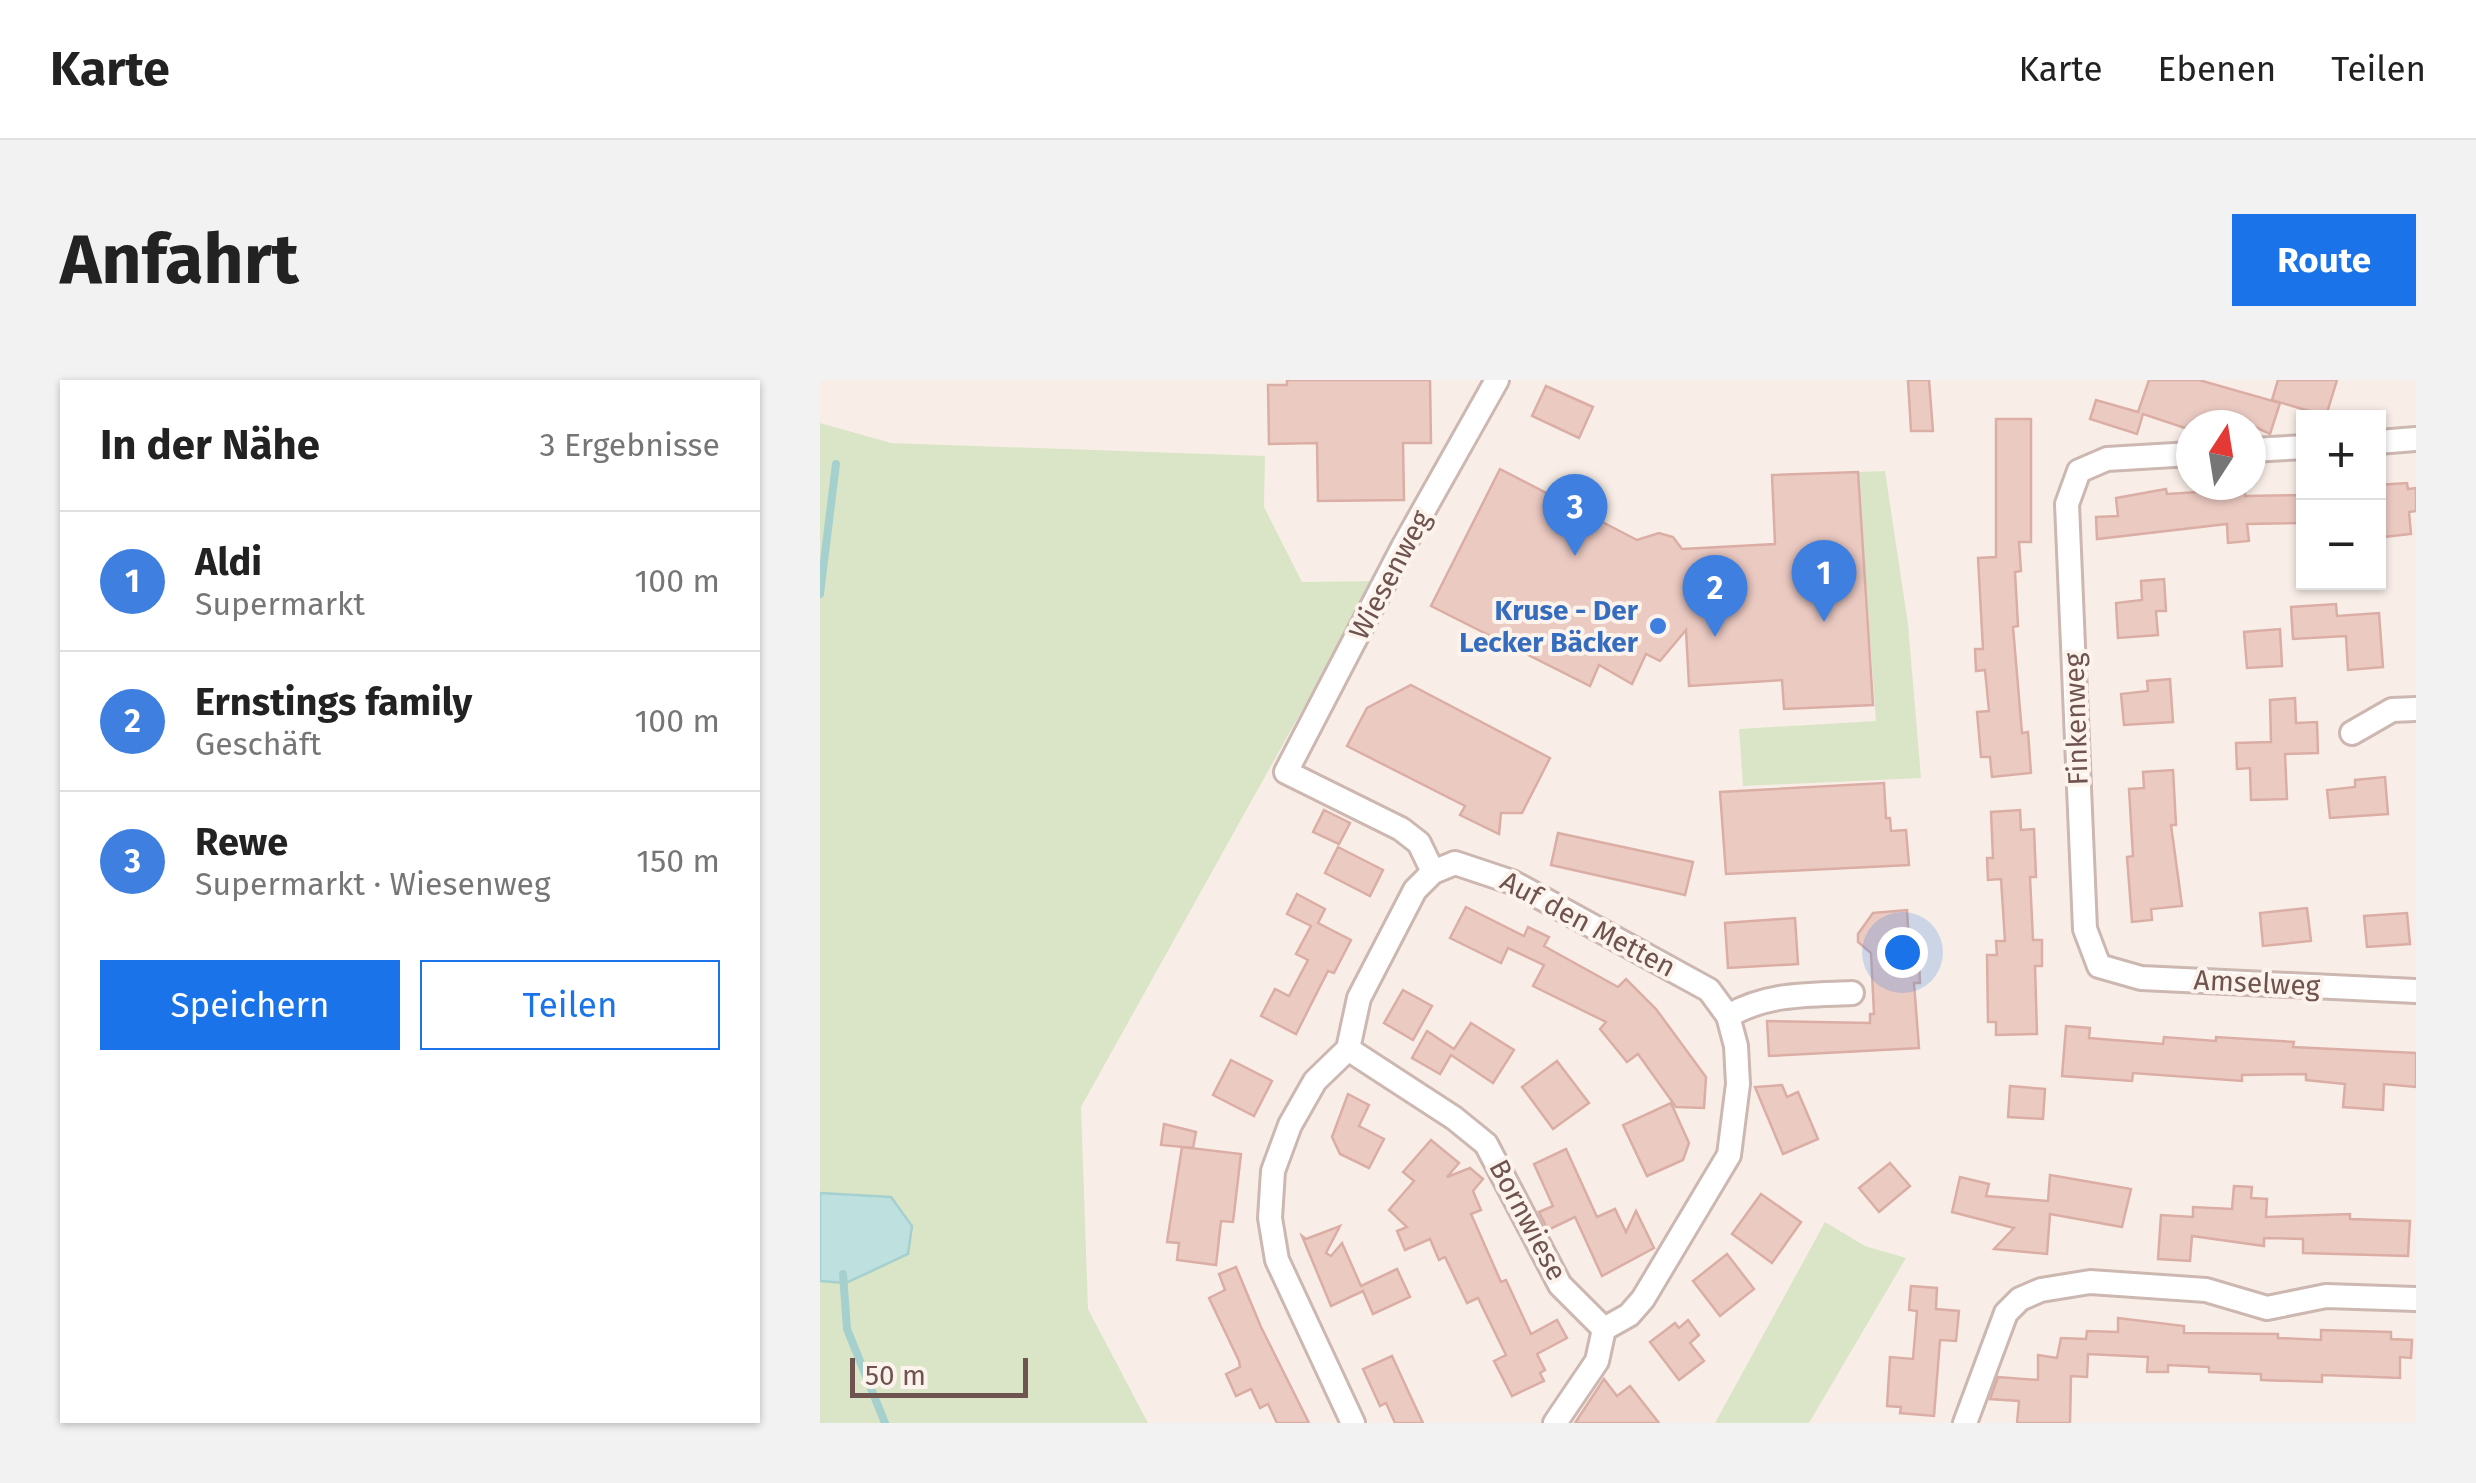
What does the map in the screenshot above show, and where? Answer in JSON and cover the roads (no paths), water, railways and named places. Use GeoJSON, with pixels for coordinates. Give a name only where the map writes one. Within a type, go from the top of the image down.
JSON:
{"type":"FeatureCollection","features":[{"type":"Feature","properties":{"kind":"street","name":"Wiesenweg"},"geometry":{"type":"LineString","coordinates":[[1433,872],[1419,843],[1401,829],[1286,772],[1403,548],[1497,380]]}},
{"type":"Feature","properties":{"kind":"street"},"geometry":{"type":"LineString","coordinates":[[2386,442],[2416,440]]}},
{"type":"Feature","properties":{"kind":"street"},"geometry":{"type":"LineString","coordinates":[[2266,449],[2296,447]]}},
{"type":"Feature","properties":{"kind":"street","name":"Finkenweg"},"geometry":{"type":"LineString","coordinates":[[2099,966],[2085,929],[2067,504],[2078,471],[2107,459],[2176,455]]}},
{"type":"Feature","properties":{"kind":"street"},"geometry":{"type":"LineString","coordinates":[[2352,733],[2392,710],[2416,709]]}},
{"type":"Feature","properties":{"kind":"street","name":"Auf den Metten"},"geometry":{"type":"LineString","coordinates":[[1433,872],[1456,864],[1512,882],[1709,990],[1728,1016]]}},
{"type":"Feature","properties":{"kind":"street"},"geometry":{"type":"LineString","coordinates":[[1353,1423],[1278,1260],[1270,1218],[1271,1182],[1281,1144],[1315,1082],[1348,1050],[1359,998],[1415,890],[1433,872]]}},
{"type":"Feature","properties":{"kind":"street","name":"Amselweg"},"geometry":{"type":"LineString","coordinates":[[2099,966],[2141,978],[2416,990]]}},
{"type":"Feature","properties":{"kind":"street"},"geometry":{"type":"LineString","coordinates":[[1554,1423],[1597,1362],[1604,1329],[1629,1315],[1643,1298],[1729,1155],[1738,1084],[1728,1016],[1756,1000],[1779,995],[1852,994]]}},
{"type":"Feature","properties":{"kind":"street","name":"Bornwiese"},"geometry":{"type":"LineString","coordinates":[[1348,1050],[1454,1118],[1486,1144],[1560,1285],[1604,1329]]}},
{"type":"Feature","properties":{"kind":"street"},"geometry":{"type":"LineString","coordinates":[[1965,1423],[2006,1313],[2020,1299],[2062,1284],[2206,1290],[2266,1308],[2326,1296],[2416,1300]]}},
{"type":"Feature","properties":{"kind":"water"},"geometry":{"type":"Polygon","coordinates":[[[820,1193],[891,1197],[912,1226],[908,1254],[846,1283],[820,1281],[820,1193]]]}},
{"type":"Feature","properties":{"kind":"waterway"},"geometry":{"type":"LineString","coordinates":[[820,594],[836,464]]}},
{"type":"Feature","properties":{"kind":"waterway"},"geometry":{"type":"LineString","coordinates":[[843,1274],[847,1329],[885,1423]]}},
{"type":"Feature","properties":{"kind":"place","name":"Rewe"},"geometry":{"type":"Point","coordinates":[1575,556]}},
{"type":"Feature","properties":{"kind":"place","name":"Aldi"},"geometry":{"type":"Point","coordinates":[1824,622]}},
{"type":"Feature","properties":{"kind":"place","name":"Kruse - Der Lecker Bäcker"},"geometry":{"type":"Point","coordinates":[1658,626]}},
{"type":"Feature","properties":{"kind":"place","name":"Ernstings family"},"geometry":{"type":"Point","coordinates":[1715,637]}}]}
